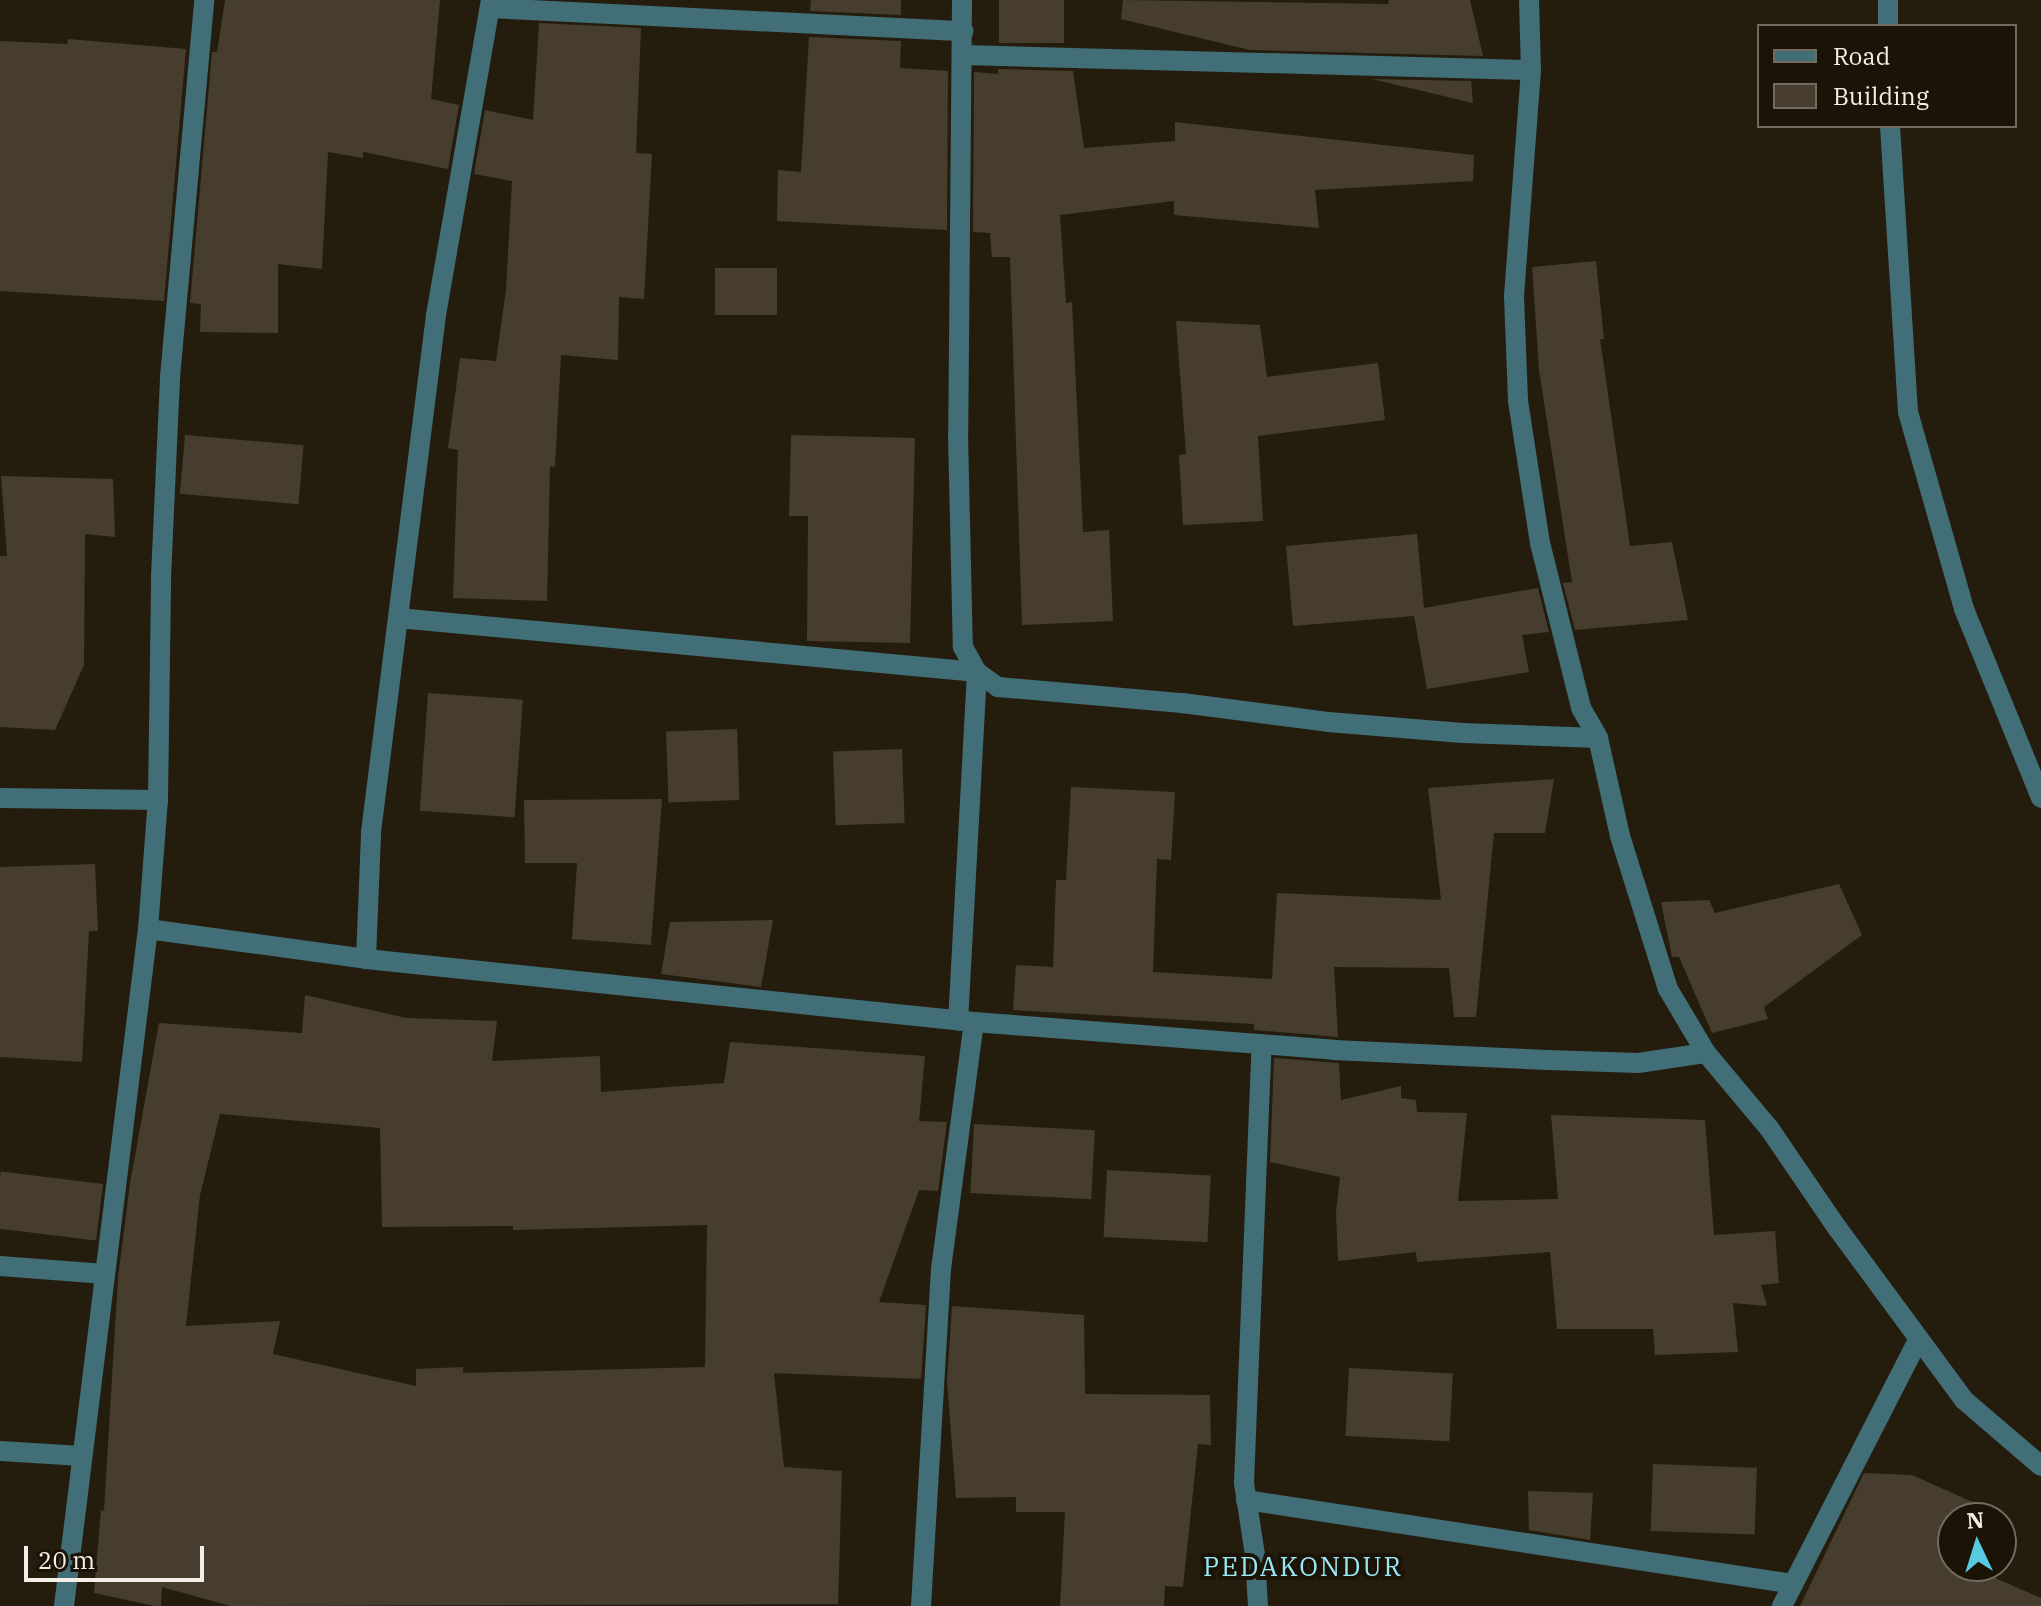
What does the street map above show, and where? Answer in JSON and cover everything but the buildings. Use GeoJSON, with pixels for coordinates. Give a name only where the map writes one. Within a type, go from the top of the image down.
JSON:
{"type":"FeatureCollection","features":[{"type":"Feature","properties":{"kind":"street"},"geometry":{"type":"LineString","coordinates":[[64,1606],[148,929],[158,800],[161,577],[170,377],[204,0]]}},
{"type":"Feature","properties":{"kind":"street"},"geometry":{"type":"LineString","coordinates":[[962,0],[964,55],[958,434],[962,631],[963,647],[977,672],[998,687],[1182,703],[1328,722],[1463,733],[1598,738]]}},
{"type":"Feature","properties":{"kind":"street"},"geometry":{"type":"LineString","coordinates":[[1529,0],[1531,70],[1514,296],[1518,401],[1540,543],[1581,708],[1598,738],[1620,836],[1668,989],[1706,1053],[1769,1128],[1918,1340],[1964,1400],[2041,1466]]}},
{"type":"Feature","properties":{"kind":"street"},"geometry":{"type":"LineString","coordinates":[[1888,0],[1888,24]]}},
{"type":"Feature","properties":{"kind":"street"},"geometry":{"type":"LineString","coordinates":[[366,959],[371,832],[436,315],[491,4],[963,31]]}},
{"type":"Feature","properties":{"kind":"street"},"geometry":{"type":"LineString","coordinates":[[964,55],[1531,70]]}},
{"type":"Feature","properties":{"kind":"street"},"geometry":{"type":"LineString","coordinates":[[1890,128],[1908,412],[1964,609],[2041,798]]}},
{"type":"Feature","properties":{"kind":"street"},"geometry":{"type":"LineString","coordinates":[[398,618],[977,672]]}},
{"type":"Feature","properties":{"kind":"street"},"geometry":{"type":"LineString","coordinates":[[921,1606],[941,1269],[966,1021],[977,672]]}},
{"type":"Feature","properties":{"kind":"street"},"geometry":{"type":"LineString","coordinates":[[0,798],[158,800]]}},
{"type":"Feature","properties":{"kind":"street"},"geometry":{"type":"LineString","coordinates":[[148,929],[366,959],[966,1021],[1262,1044],[1638,1063],[1706,1053]]}},
{"type":"Feature","properties":{"kind":"street"},"geometry":{"type":"LineString","coordinates":[[1258,1606],[1255,1555],[1246,1500],[1262,1044]]}},
{"type":"Feature","properties":{"kind":"street"},"geometry":{"type":"LineString","coordinates":[[0,1266],[105,1274]]}},
{"type":"Feature","properties":{"kind":"street"},"geometry":{"type":"LineString","coordinates":[[1782,1606],[1918,1340]]}},
{"type":"Feature","properties":{"kind":"street"},"geometry":{"type":"LineString","coordinates":[[0,1451],[82,1456]]}},
{"type":"Feature","properties":{"kind":"street"},"geometry":{"type":"LineString","coordinates":[[1246,1500],[1793,1584]]}},
{"type":"Feature","properties":{"kind":"district","name":"PEDAKONDUR"},"geometry":{"type":"Point","coordinates":[1303,1567]}}]}
